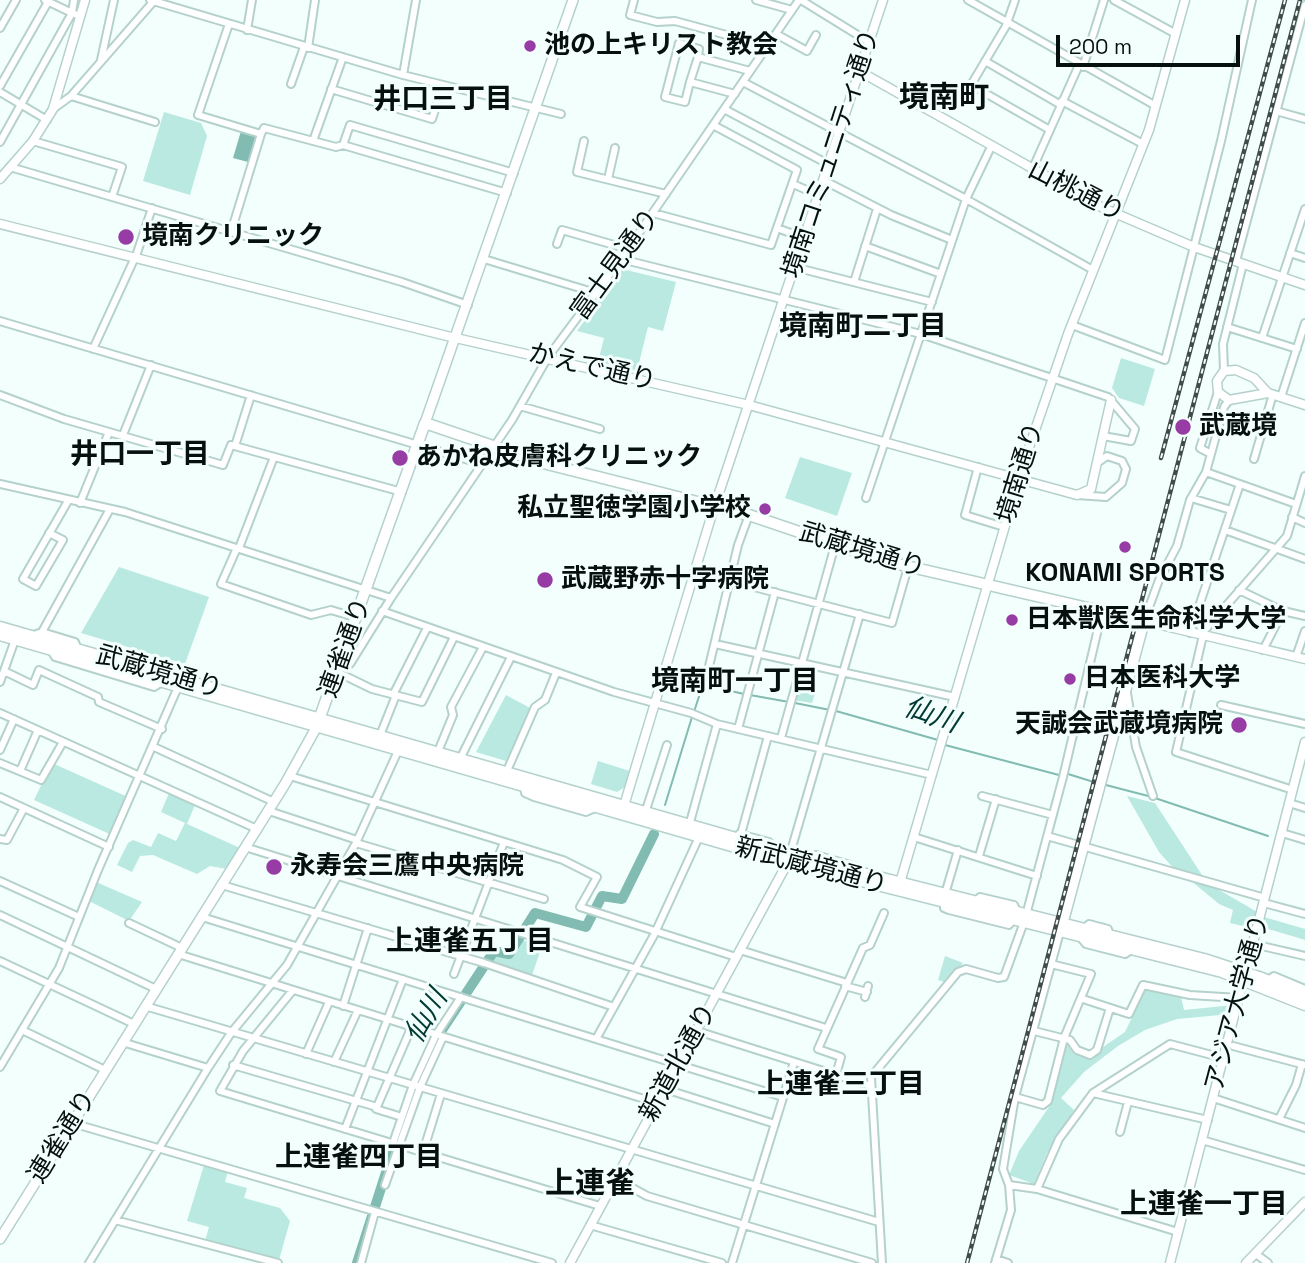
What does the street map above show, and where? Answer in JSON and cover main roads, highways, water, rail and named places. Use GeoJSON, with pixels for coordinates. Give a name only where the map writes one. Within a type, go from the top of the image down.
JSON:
{"type":"FeatureCollection","features":[{"type":"Feature","properties":{"kind":"main road","name":"連雀通り"},"geometry":{"type":"LineString","coordinates":[[0,1239],[269,811],[317,724],[419,444],[573,0]]}},
{"type":"Feature","properties":{"kind":"main road","name":"武蔵境通り"},"geometry":{"type":"LineString","coordinates":[[425,423],[558,467],[749,515],[908,567],[1144,621],[1061,928]]}},
{"type":"Feature","properties":{"kind":"main road","name":"武蔵境通り"},"geometry":{"type":"LineString","coordinates":[[0,626],[16,636],[51,650],[317,724]]}},
{"type":"Feature","properties":{"kind":"main road","name":"武蔵境通り"},"geometry":{"type":"LineString","coordinates":[[0,635],[31,636],[317,724]]}},
{"type":"Feature","properties":{"kind":"main road","name":"新武蔵境通り"},"geometry":{"type":"LineString","coordinates":[[317,724],[379,737],[505,774],[524,783]]}},
{"type":"Feature","properties":{"kind":"main road","name":"新武蔵境通り"},"geometry":{"type":"LineString","coordinates":[[317,724],[398,751],[623,811],[699,837],[1020,917],[1131,950],[1268,980],[1305,996]]}},
{"type":"Feature","properties":{"kind":"main road","name":"新武蔵境通り"},"geometry":{"type":"LineString","coordinates":[[623,811],[645,814],[773,849],[789,858],[811,860],[868,875],[898,887]]}},
{"type":"Feature","properties":{"kind":"main road","name":"新武蔵境通り"},"geometry":{"type":"LineString","coordinates":[[945,898],[974,902],[1020,917]]}},
{"type":"Feature","properties":{"kind":"main road","name":"新武蔵境通り"},"geometry":{"type":"LineString","coordinates":[[1081,933],[1110,936],[1245,976],[1305,1005]]}},
{"type":"Feature","properties":{"kind":"waterway","name":"仙川"},"geometry":{"type":"LineString","coordinates":[[694,712],[701,690],[709,686],[744,694]]}},
{"type":"Feature","properties":{"kind":"waterway","name":"仙川"},"geometry":{"type":"LineString","coordinates":[[750,695],[789,702]]}},
{"type":"Feature","properties":{"kind":"waterway","name":"仙川"},"geometry":{"type":"LineString","coordinates":[[795,703],[830,710]]}},
{"type":"Feature","properties":{"kind":"waterway","name":"仙川"},"geometry":{"type":"LineString","coordinates":[[836,711],[938,740]]}},
{"type":"Feature","properties":{"kind":"waterway","name":"仙川"},"geometry":{"type":"LineString","coordinates":[[665,805],[692,717]]}},
{"type":"Feature","properties":{"kind":"waterway","name":"仙川"},"geometry":{"type":"LineString","coordinates":[[945,745],[1059,775]]}},
{"type":"Feature","properties":{"kind":"waterway","name":"仙川"},"geometry":{"type":"LineString","coordinates":[[1068,774],[1097,783]]}},
{"type":"Feature","properties":{"kind":"waterway","name":"仙川"},"geometry":{"type":"LineString","coordinates":[[1102,784],[1152,797],[1268,836]]}},
{"type":"Feature","properties":{"kind":"waterway","name":"仙川"},"geometry":{"type":"LineString","coordinates":[[438,1036],[494,951],[509,954],[535,913],[586,927],[602,896],[622,899],[654,834]]}},
{"type":"Feature","properties":{"kind":"waterway","name":"仙川"},"geometry":{"type":"LineString","coordinates":[[357,1263],[398,1135]]}},
{"type":"Feature","properties":{"kind":"railway"},"geometry":{"type":"LineString","coordinates":[[1161,458],[1285,0]]}},
{"type":"Feature","properties":{"kind":"railway"},"geometry":{"type":"LineString","coordinates":[[967,1263],[1300,0]]}},
{"type":"Feature","properties":{"kind":"place","name":"池の上キリスト教会"},"geometry":{"type":"Point","coordinates":[530,46]}},
{"type":"Feature","properties":{"kind":"place","name":"境南クリニック"},"geometry":{"type":"Point","coordinates":[126,237]}},
{"type":"Feature","properties":{"kind":"place","name":"武蔵境"},"geometry":{"type":"Point","coordinates":[1183,427]}},
{"type":"Feature","properties":{"kind":"place","name":"あかね皮膚科クリニック"},"geometry":{"type":"Point","coordinates":[400,458]}},
{"type":"Feature","properties":{"kind":"place","name":"私立聖徳学園小学校"},"geometry":{"type":"Point","coordinates":[765,509]}},
{"type":"Feature","properties":{"kind":"place","name":"KONAMI SPORTS"},"geometry":{"type":"Point","coordinates":[1125,547]}},
{"type":"Feature","properties":{"kind":"place","name":"武蔵野赤十字病院"},"geometry":{"type":"Point","coordinates":[545,580]}},
{"type":"Feature","properties":{"kind":"place","name":"日本獣医生命科学大学"},"geometry":{"type":"Point","coordinates":[1012,620]}},
{"type":"Feature","properties":{"kind":"place","name":"日本医科大学"},"geometry":{"type":"Point","coordinates":[1070,679]}},
{"type":"Feature","properties":{"kind":"place","name":"天誠会武蔵境病院"},"geometry":{"type":"Point","coordinates":[1239,725]}},
{"type":"Feature","properties":{"kind":"place","name":"永寿会三鷹中央病院"},"geometry":{"type":"Point","coordinates":[274,867]}},
{"type":"Feature","properties":{"kind":"district","name":"境南町"},"geometry":{"type":"Point","coordinates":[944,99]}},
{"type":"Feature","properties":{"kind":"district","name":"井口三丁目"},"geometry":{"type":"Point","coordinates":[443,100]}},
{"type":"Feature","properties":{"kind":"district","name":"境南町二丁目"},"geometry":{"type":"Point","coordinates":[863,327]}},
{"type":"Feature","properties":{"kind":"district","name":"井口一丁目"},"geometry":{"type":"Point","coordinates":[140,455]}},
{"type":"Feature","properties":{"kind":"district","name":"境南町一丁目"},"geometry":{"type":"Point","coordinates":[735,682]}},
{"type":"Feature","properties":{"kind":"district","name":"上連雀五丁目"},"geometry":{"type":"Point","coordinates":[470,942]}},
{"type":"Feature","properties":{"kind":"district","name":"上連雀三丁目"},"geometry":{"type":"Point","coordinates":[841,1085]}},
{"type":"Feature","properties":{"kind":"district","name":"上連雀四丁目"},"geometry":{"type":"Point","coordinates":[359,1158]}},
{"type":"Feature","properties":{"kind":"district","name":"上連雀"},"geometry":{"type":"Point","coordinates":[590,1185]}},
{"type":"Feature","properties":{"kind":"district","name":"上連雀一丁目"},"geometry":{"type":"Point","coordinates":[1204,1205]}}]}
